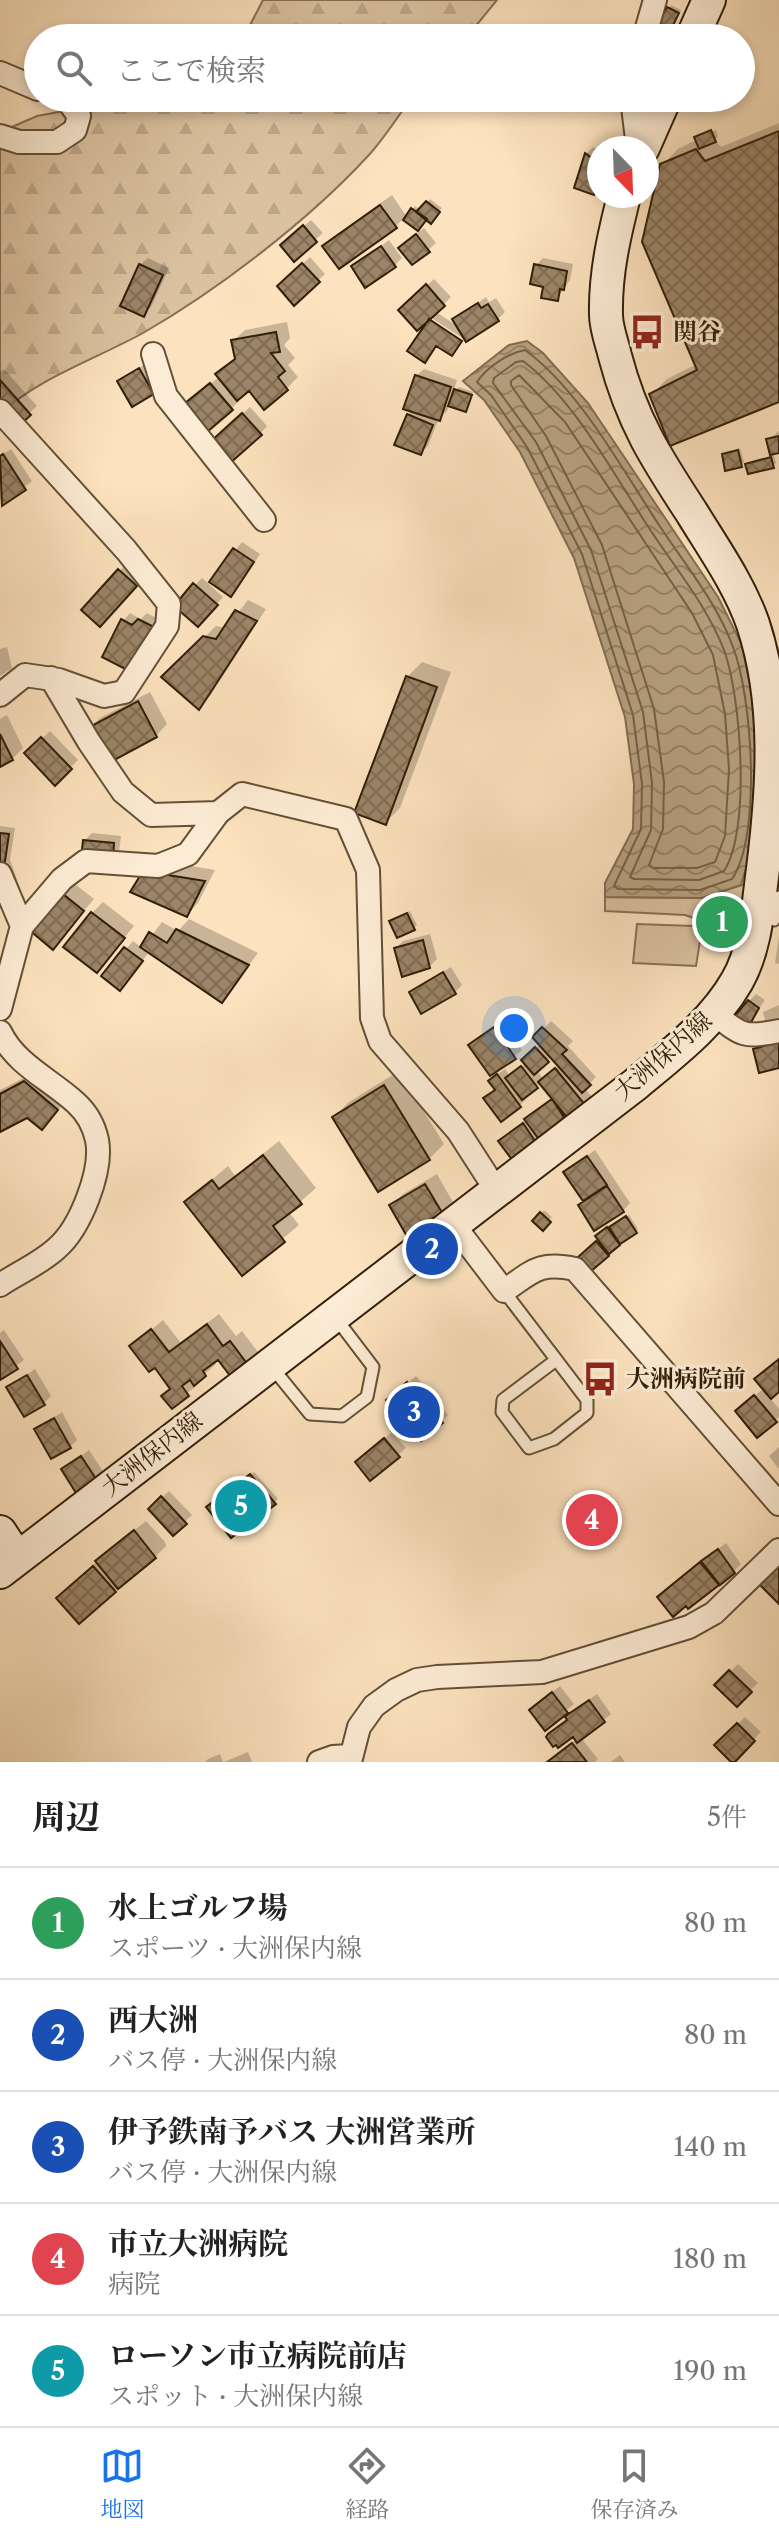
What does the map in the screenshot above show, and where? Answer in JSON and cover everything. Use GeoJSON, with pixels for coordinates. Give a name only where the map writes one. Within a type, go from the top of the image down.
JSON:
{"type":"FeatureCollection","features":[{"type":"Feature","properties":{"kind":"main road"},"geometry":{"type":"LineString","coordinates":[[698,24],[709,0]]}},
{"type":"Feature","properties":{"kind":"main road"},"geometry":{"type":"LineString","coordinates":[[647,136],[658,112]]}},
{"type":"Feature","properties":{"kind":"main road","name":"大洲保内線"},"geometry":{"type":"LineString","coordinates":[[6,1554],[335,1317],[684,1044],[714,1013],[738,980],[749,952],[772,914],[773,731],[768,681],[754,625],[732,576],[650,449],[626,396],[605,319],[609,252],[621,208]]}},
{"type":"Feature","properties":{"kind":"street"},"geometry":{"type":"LineString","coordinates":[[648,24],[655,0]]}},
{"type":"Feature","properties":{"kind":"street"},"geometry":{"type":"LineString","coordinates":[[0,73],[24,83]]}},
{"type":"Feature","properties":{"kind":"street"},"geometry":{"type":"LineString","coordinates":[[0,136],[19,142],[57,142],[75,130],[79,116],[76,112]]}},
{"type":"Feature","properties":{"kind":"street"},"geometry":{"type":"LineString","coordinates":[[635,112],[639,136]]}},
{"type":"Feature","properties":{"kind":"street"},"geometry":{"type":"LineString","coordinates":[[153,354],[166,396],[264,520]]}},
{"type":"Feature","properties":{"kind":"street"},"geometry":{"type":"LineString","coordinates":[[0,411],[126,550],[169,604],[167,626],[124,692],[104,696],[51,678],[25,675],[0,695]]}},
{"type":"Feature","properties":{"kind":"street"},"geometry":{"type":"LineString","coordinates":[[51,678],[123,792],[151,815],[218,813]]}},
{"type":"Feature","properties":{"kind":"street"},"geometry":{"type":"LineString","coordinates":[[0,1009],[22,926],[62,879],[86,861],[158,866],[188,854],[218,813],[242,794],[346,819],[368,870],[372,1018],[380,1041],[458,1131],[496,1190]]}},
{"type":"Feature","properties":{"kind":"street"},"geometry":{"type":"LineString","coordinates":[[0,874],[22,926]]}},
{"type":"Feature","properties":{"kind":"street"},"geometry":{"type":"LineString","coordinates":[[714,1013],[736,1031],[753,1037],[779,1031]]}},
{"type":"Feature","properties":{"kind":"street"},"geometry":{"type":"LineString","coordinates":[[0,1032],[8,1048],[88,1116],[97,1142],[96,1165],[83,1212],[74,1229],[57,1248],[2,1280]]}},
{"type":"Feature","properties":{"kind":"street"},"geometry":{"type":"LineString","coordinates":[[453,1224],[504,1291],[534,1269],[553,1264],[575,1269],[779,1504]]}},
{"type":"Feature","properties":{"kind":"street"},"geometry":{"type":"LineString","coordinates":[[319,1762],[333,1757],[350,1759],[359,1727],[374,1706],[417,1680],[542,1672],[689,1627],[714,1613],[779,1550]]}},
{"type":"Feature","properties":{"kind":"lane"},"geometry":{"type":"LineString","coordinates":[[504,1291],[587,1400],[587,1413],[554,1439],[529,1448],[502,1412],[503,1400],[556,1360]]}},
{"type":"Feature","properties":{"kind":"lane"},"geometry":{"type":"LineString","coordinates":[[270,1364],[310,1414],[342,1416],[367,1397],[373,1367],[335,1317]]}},
{"type":"Feature","properties":{"kind":"green space"},"geometry":{"type":"Polygon","coordinates":[[[263,0],[497,0],[477,24],[251,24],[263,0]]]}},
{"type":"Feature","properties":{"kind":"green space"},"geometry":{"type":"Polygon","coordinates":[[[59,112],[402,112],[374,149],[318,205],[232,275],[143,333],[33,389],[0,414],[0,132],[37,116],[59,112]]]}},
{"type":"Feature","properties":{"kind":"green space"},"geometry":{"type":"Polygon","coordinates":[[[754,881],[741,925],[700,941],[696,966],[633,963],[637,924],[694,926],[700,920],[685,915],[605,911],[605,897],[702,898],[754,881]]]}},
{"type":"Feature","properties":{"kind":"water"},"geometry":{"type":"Polygon","coordinates":[[[527,341],[543,353],[588,403],[718,597],[742,645],[755,710],[759,769],[754,841],[741,885],[702,898],[605,897],[605,883],[633,829],[634,784],[625,717],[574,558],[520,452],[484,400],[463,381],[509,345],[527,341]]]}},
{"type":"Feature","properties":{"kind":"building"},"geometry":{"type":"Polygon","coordinates":[[[667,7],[679,13],[674,24],[658,24],[667,7]]]}},
{"type":"Feature","properties":{"kind":"building"},"geometry":{"type":"Polygon","coordinates":[[[711,130],[716,142],[699,149],[694,137],[711,130]]]}},
{"type":"Feature","properties":{"kind":"building"},"geometry":{"type":"Polygon","coordinates":[[[779,131],[779,402],[670,446],[649,394],[697,370],[642,242],[650,208],[659,208],[660,164],[696,149],[705,161],[779,131]]]}},
{"type":"Feature","properties":{"kind":"building"},"geometry":{"type":"Polygon","coordinates":[[[585,153],[587,193],[574,188],[585,153]]]}},
{"type":"Feature","properties":{"kind":"building"},"geometry":{"type":"Polygon","coordinates":[[[426,201],[440,212],[431,224],[416,212],[426,201]]]}},
{"type":"Feature","properties":{"kind":"building"},"geometry":{"type":"Polygon","coordinates":[[[380,205],[397,228],[339,269],[322,246],[380,205]]]}},
{"type":"Feature","properties":{"kind":"building"},"geometry":{"type":"Polygon","coordinates":[[[411,208],[427,219],[418,231],[403,220],[411,208]]]}},
{"type":"Feature","properties":{"kind":"building"},"geometry":{"type":"Polygon","coordinates":[[[303,225],[317,242],[294,262],[280,245],[303,225]]]}},
{"type":"Feature","properties":{"kind":"building"},"geometry":{"type":"Polygon","coordinates":[[[416,234],[430,252],[412,265],[398,248],[416,234]]]}},
{"type":"Feature","properties":{"kind":"building"},"geometry":{"type":"Polygon","coordinates":[[[381,246],[396,267],[365,288],[351,266],[381,246]]]}},
{"type":"Feature","properties":{"kind":"building"},"geometry":{"type":"Polygon","coordinates":[[[302,263],[320,282],[294,306],[277,286],[302,263]]]}},
{"type":"Feature","properties":{"kind":"building"},"geometry":{"type":"Polygon","coordinates":[[[139,264],[163,275],[144,317],[120,306],[139,264]]]}},
{"type":"Feature","properties":{"kind":"building"},"geometry":{"type":"Polygon","coordinates":[[[534,264],[567,271],[564,290],[560,289],[558,301],[541,298],[543,287],[530,284],[534,264]]]}},
{"type":"Feature","properties":{"kind":"building"},"geometry":{"type":"Polygon","coordinates":[[[426,284],[445,306],[417,331],[398,310],[426,284]]]}},
{"type":"Feature","properties":{"kind":"building"},"geometry":{"type":"Polygon","coordinates":[[[478,303],[481,308],[488,304],[499,321],[466,342],[452,319],[478,303]]]}},
{"type":"Feature","properties":{"kind":"building"},"geometry":{"type":"Polygon","coordinates":[[[429,319],[462,341],[452,356],[436,346],[425,363],[407,351],[429,319]]]}},
{"type":"Feature","properties":{"kind":"building"},"geometry":{"type":"Polygon","coordinates":[[[276,332],[280,352],[271,353],[285,371],[278,377],[288,390],[264,410],[249,391],[237,401],[215,374],[235,359],[231,340],[276,332]]]}},
{"type":"Feature","properties":{"kind":"building"},"geometry":{"type":"Polygon","coordinates":[[[139,368],[154,394],[132,407],[117,381],[139,368]]]}},
{"type":"Feature","properties":{"kind":"building"},"geometry":{"type":"Polygon","coordinates":[[[415,375],[451,387],[440,421],[403,409],[415,375]]]}},
{"type":"Feature","properties":{"kind":"building"},"geometry":{"type":"Polygon","coordinates":[[[0,380],[31,415],[12,432],[0,419],[0,380]]]}},
{"type":"Feature","properties":{"kind":"building"},"geometry":{"type":"Polygon","coordinates":[[[210,383],[233,410],[207,432],[184,404],[210,383]]]}},
{"type":"Feature","properties":{"kind":"building"},"geometry":{"type":"Polygon","coordinates":[[[454,389],[472,395],[466,412],[448,406],[454,389]]]}},
{"type":"Feature","properties":{"kind":"building"},"geometry":{"type":"Polygon","coordinates":[[[242,413],[262,435],[229,464],[210,442],[242,413]]]}},
{"type":"Feature","properties":{"kind":"building"},"geometry":{"type":"Polygon","coordinates":[[[407,414],[433,425],[421,455],[394,445],[407,414]]]}},
{"type":"Feature","properties":{"kind":"building"},"geometry":{"type":"Polygon","coordinates":[[[779,436],[779,453],[770,455],[766,439],[779,436]]]}},
{"type":"Feature","properties":{"kind":"building"},"geometry":{"type":"Polygon","coordinates":[[[738,450],[742,467],[725,471],[722,454],[738,450]]]}},
{"type":"Feature","properties":{"kind":"building"},"geometry":{"type":"Polygon","coordinates":[[[3,454],[26,490],[2,506],[0,456],[3,454]]]}},
{"type":"Feature","properties":{"kind":"building"},"geometry":{"type":"Polygon","coordinates":[[[771,457],[774,468],[748,474],[745,464],[771,457]]]}},
{"type":"Feature","properties":{"kind":"building"},"geometry":{"type":"Polygon","coordinates":[[[233,548],[254,562],[231,597],[209,582],[233,548]]]}},
{"type":"Feature","properties":{"kind":"building"},"geometry":{"type":"Polygon","coordinates":[[[118,569],[137,586],[100,627],[81,610],[118,569]]]}},
{"type":"Feature","properties":{"kind":"building"},"geometry":{"type":"Polygon","coordinates":[[[193,583],[218,605],[198,627],[174,606],[193,583]]]}},
{"type":"Feature","properties":{"kind":"building"},"geometry":{"type":"Polygon","coordinates":[[[235,610],[257,621],[199,710],[161,677],[203,636],[216,639],[235,610]]]}},
{"type":"Feature","properties":{"kind":"building"},"geometry":{"type":"Polygon","coordinates":[[[121,619],[132,625],[138,619],[154,627],[131,672],[102,657],[121,619]]]}},
{"type":"Feature","properties":{"kind":"building"},"geometry":{"type":"Polygon","coordinates":[[[406,676],[437,687],[386,825],[354,813],[406,676]]]}},
{"type":"Feature","properties":{"kind":"building"},"geometry":{"type":"Polygon","coordinates":[[[138,701],[157,737],[105,765],[86,729],[138,701]]]}},
{"type":"Feature","properties":{"kind":"building"},"geometry":{"type":"Polygon","coordinates":[[[0,734],[13,760],[0,767],[0,734]]]}},
{"type":"Feature","properties":{"kind":"building"},"geometry":{"type":"Polygon","coordinates":[[[41,737],[72,769],[55,786],[24,753],[41,737]]]}},
{"type":"Feature","properties":{"kind":"building"},"geometry":{"type":"Polygon","coordinates":[[[0,833],[9,834],[4,868],[15,900],[0,905],[0,833]]]}},
{"type":"Feature","properties":{"kind":"building"},"geometry":{"type":"Polygon","coordinates":[[[83,840],[114,843],[113,862],[81,859],[83,840]]]}},
{"type":"Feature","properties":{"kind":"building"},"geometry":{"type":"Polygon","coordinates":[[[143,871],[205,881],[187,917],[130,892],[143,871]]]}},
{"type":"Feature","properties":{"kind":"building"},"geometry":{"type":"Polygon","coordinates":[[[58,890],[84,911],[53,950],[27,928],[58,890]]]}},
{"type":"Feature","properties":{"kind":"building"},"geometry":{"type":"Polygon","coordinates":[[[91,912],[125,938],[97,973],[63,947],[91,912]]]}},
{"type":"Feature","properties":{"kind":"building"},"geometry":{"type":"Polygon","coordinates":[[[407,913],[415,930],[397,938],[389,921],[407,913]]]}},
{"type":"Feature","properties":{"kind":"building"},"geometry":{"type":"Polygon","coordinates":[[[176,929],[249,965],[222,1003],[140,947],[149,932],[167,943],[176,929]]]}},
{"type":"Feature","properties":{"kind":"building"},"geometry":{"type":"Polygon","coordinates":[[[423,940],[430,968],[402,977],[394,948],[423,940]]]}},
{"type":"Feature","properties":{"kind":"building"},"geometry":{"type":"Polygon","coordinates":[[[124,947],[143,961],[120,991],[101,976],[124,947]]]}},
{"type":"Feature","properties":{"kind":"building"},"geometry":{"type":"Polygon","coordinates":[[[443,972],[456,994],[421,1014],[409,992],[443,972]]]}},
{"type":"Feature","properties":{"kind":"building"},"geometry":{"type":"Polygon","coordinates":[[[748,1000],[759,1008],[749,1026],[734,1017],[748,1000]]]}},
{"type":"Feature","properties":{"kind":"building"},"geometry":{"type":"Polygon","coordinates":[[[494,1027],[516,1059],[490,1076],[468,1045],[494,1027]]]}},
{"type":"Feature","properties":{"kind":"building"},"geometry":{"type":"Polygon","coordinates":[[[542,1027],[567,1050],[562,1054],[591,1085],[582,1093],[532,1037],[542,1027]]]}},
{"type":"Feature","properties":{"kind":"building"},"geometry":{"type":"Polygon","coordinates":[[[779,1042],[779,1068],[759,1073],[753,1049],[779,1042]]]}},
{"type":"Feature","properties":{"kind":"building"},"geometry":{"type":"Polygon","coordinates":[[[535,1047],[549,1062],[534,1075],[521,1060],[535,1047]]]}},
{"type":"Feature","properties":{"kind":"building"},"geometry":{"type":"Polygon","coordinates":[[[521,1066],[538,1088],[522,1100],[505,1078],[521,1066]]]}},
{"type":"Feature","properties":{"kind":"building"},"geometry":{"type":"Polygon","coordinates":[[[555,1068],[586,1106],[569,1120],[538,1082],[555,1068]]]}},
{"type":"Feature","properties":{"kind":"building"},"geometry":{"type":"Polygon","coordinates":[[[497,1074],[521,1107],[501,1122],[483,1098],[495,1090],[488,1081],[497,1074]]]}},
{"type":"Feature","properties":{"kind":"building"},"geometry":{"type":"Polygon","coordinates":[[[24,1081],[58,1110],[42,1130],[27,1118],[0,1132],[0,1094],[24,1081]]]}},
{"type":"Feature","properties":{"kind":"building"},"geometry":{"type":"Polygon","coordinates":[[[384,1085],[430,1160],[378,1192],[332,1117],[384,1085]]]}},
{"type":"Feature","properties":{"kind":"building"},"geometry":{"type":"Polygon","coordinates":[[[552,1099],[565,1119],[538,1138],[524,1119],[552,1099]]]}},
{"type":"Feature","properties":{"kind":"building"},"geometry":{"type":"Polygon","coordinates":[[[523,1123],[537,1144],[513,1161],[498,1141],[523,1123]]]}},
{"type":"Feature","properties":{"kind":"building"},"geometry":{"type":"Polygon","coordinates":[[[263,1155],[302,1204],[273,1226],[285,1242],[242,1276],[184,1202],[212,1180],[219,1189],[263,1155]]]}},
{"type":"Feature","properties":{"kind":"building"},"geometry":{"type":"Polygon","coordinates":[[[587,1156],[607,1185],[583,1201],[563,1172],[587,1156]]]}},
{"type":"Feature","properties":{"kind":"building"},"geometry":{"type":"Polygon","coordinates":[[[425,1184],[444,1216],[408,1238],[389,1205],[425,1184]]]}},
{"type":"Feature","properties":{"kind":"building"},"geometry":{"type":"Polygon","coordinates":[[[607,1186],[624,1212],[594,1231],[578,1205],[607,1186]]]}},
{"type":"Feature","properties":{"kind":"building"},"geometry":{"type":"Polygon","coordinates":[[[540,1212],[551,1222],[543,1231],[532,1221],[540,1212]]]}},
{"type":"Feature","properties":{"kind":"building"},"geometry":{"type":"Polygon","coordinates":[[[626,1216],[637,1233],[620,1244],[609,1227],[626,1216]]]}},
{"type":"Feature","properties":{"kind":"building"},"geometry":{"type":"Polygon","coordinates":[[[607,1227],[620,1245],[609,1254],[595,1236],[607,1227]]]}},
{"type":"Feature","properties":{"kind":"building"},"geometry":{"type":"Polygon","coordinates":[[[596,1241],[609,1256],[590,1272],[578,1257],[596,1241]]]}},
{"type":"Feature","properties":{"kind":"building"},"geometry":{"type":"Polygon","coordinates":[[[207,1324],[223,1346],[230,1341],[251,1369],[234,1381],[218,1360],[203,1371],[206,1376],[194,1386],[190,1380],[182,1386],[189,1396],[172,1409],[161,1396],[170,1389],[155,1368],[149,1372],[129,1346],[151,1329],[169,1352],[207,1324]]]}},
{"type":"Feature","properties":{"kind":"building"},"geometry":{"type":"Polygon","coordinates":[[[0,1341],[18,1369],[0,1380],[0,1341]]]}},
{"type":"Feature","properties":{"kind":"building"},"geometry":{"type":"Polygon","coordinates":[[[779,1359],[779,1392],[771,1399],[754,1379],[779,1359]]]}},
{"type":"Feature","properties":{"kind":"building"},"geometry":{"type":"Polygon","coordinates":[[[27,1375],[45,1405],[24,1417],[6,1387],[27,1375]]]}},
{"type":"Feature","properties":{"kind":"building"},"geometry":{"type":"Polygon","coordinates":[[[407,1382],[443,1423],[421,1441],[386,1400],[407,1382]]]}},
{"type":"Feature","properties":{"kind":"building"},"geometry":{"type":"Polygon","coordinates":[[[754,1395],[777,1422],[757,1438],[735,1411],[754,1395]]]}},
{"type":"Feature","properties":{"kind":"building"},"geometry":{"type":"Polygon","coordinates":[[[54,1418],[71,1448],[51,1459],[34,1429],[54,1418]]]}},
{"type":"Feature","properties":{"kind":"building"},"geometry":{"type":"Polygon","coordinates":[[[384,1438],[400,1457],[370,1481],[355,1462],[384,1438]]]}},
{"type":"Feature","properties":{"kind":"building"},"geometry":{"type":"Polygon","coordinates":[[[81,1456],[102,1488],[81,1501],[61,1469],[81,1456]]]}},
{"type":"Feature","properties":{"kind":"building"},"geometry":{"type":"Polygon","coordinates":[[[250,1474],[276,1504],[231,1538],[206,1507],[250,1474]]]}},
{"type":"Feature","properties":{"kind":"building"},"geometry":{"type":"Polygon","coordinates":[[[161,1496],[187,1524],[173,1536],[148,1509],[161,1496]]]}},
{"type":"Feature","properties":{"kind":"building"},"geometry":{"type":"Polygon","coordinates":[[[134,1530],[156,1558],[118,1589],[95,1561],[134,1530]]]}},
{"type":"Feature","properties":{"kind":"building"},"geometry":{"type":"Polygon","coordinates":[[[718,1549],[735,1573],[720,1585],[701,1561],[718,1549]]]}},
{"type":"Feature","properties":{"kind":"building"},"geometry":{"type":"Polygon","coordinates":[[[700,1562],[719,1585],[673,1617],[657,1597],[700,1562]]]}},
{"type":"Feature","properties":{"kind":"building"},"geometry":{"type":"Polygon","coordinates":[[[93,1566],[116,1592],[79,1624],[56,1598],[93,1566]]]}},
{"type":"Feature","properties":{"kind":"building"},"geometry":{"type":"Polygon","coordinates":[[[779,1566],[779,1604],[760,1585],[779,1566]]]}},
{"type":"Feature","properties":{"kind":"building"},"geometry":{"type":"Polygon","coordinates":[[[729,1670],[752,1692],[737,1707],[714,1685],[729,1670]]]}},
{"type":"Feature","properties":{"kind":"building"},"geometry":{"type":"Polygon","coordinates":[[[552,1692],[568,1713],[545,1731],[529,1710],[552,1692]]]}},
{"type":"Feature","properties":{"kind":"building"},"geometry":{"type":"Polygon","coordinates":[[[589,1700],[605,1722],[577,1743],[573,1737],[558,1748],[556,1745],[553,1747],[546,1737],[548,1734],[567,1720],[567,1715],[589,1700]]]}},
{"type":"Feature","properties":{"kind":"building"},"geometry":{"type":"Polygon","coordinates":[[[737,1723],[755,1741],[735,1762],[731,1762],[714,1745],[737,1723]]]}},
{"type":"Feature","properties":{"kind":"building"},"geometry":{"type":"Polygon","coordinates":[[[572,1743],[587,1762],[547,1762],[572,1743]]]}},
{"type":"Feature","properties":{"kind":"place","name":"関谷"},"geometry":{"type":"Point","coordinates":[647,332]}},
{"type":"Feature","properties":{"kind":"place","name":"水上ゴルフ場"},"geometry":{"type":"Point","coordinates":[722,922]}},
{"type":"Feature","properties":{"kind":"place","name":"西大洲"},"geometry":{"type":"Point","coordinates":[432,1249]}},
{"type":"Feature","properties":{"kind":"place","name":"大洲病院前"},"geometry":{"type":"Point","coordinates":[600,1379]}},
{"type":"Feature","properties":{"kind":"place","name":"伊予鉄南予バス 大洲営業所"},"geometry":{"type":"Point","coordinates":[414,1412]}},
{"type":"Feature","properties":{"kind":"place","name":"ローソン市立病院前店"},"geometry":{"type":"Point","coordinates":[241,1506]}},
{"type":"Feature","properties":{"kind":"place","name":"市立大洲病院"},"geometry":{"type":"Point","coordinates":[592,1520]}}]}
